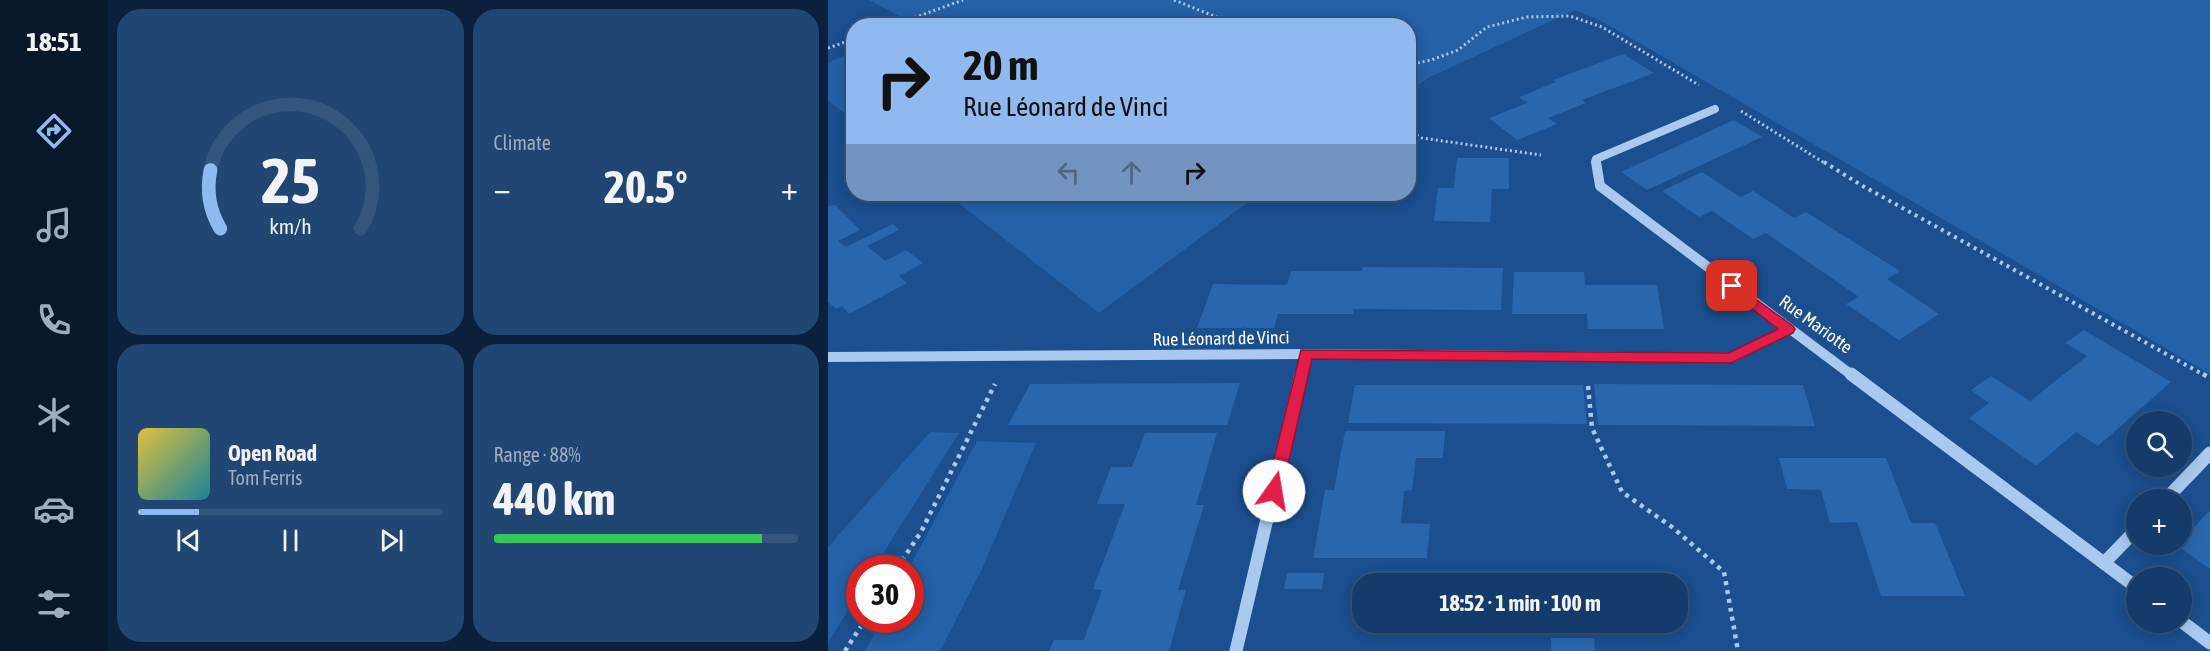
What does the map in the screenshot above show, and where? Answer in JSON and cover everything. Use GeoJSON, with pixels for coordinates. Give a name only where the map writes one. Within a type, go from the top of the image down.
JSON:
{"type":"FeatureCollection","features":[{"type":"Feature","properties":{"kind":"street","name":"Rue Mariotte"},"geometry":{"type":"LineString","coordinates":[[1715,109],[1596,159],[1600,186],[1788,329],[1857,377],[2126,580]]}},
{"type":"Feature","properties":{"kind":"street","name":"Rue Léonard de Vinci"},"geometry":{"type":"LineString","coordinates":[[828,357],[1306,354],[1731,358],[1788,329]]}},
{"type":"Feature","properties":{"kind":"street"},"geometry":{"type":"LineString","coordinates":[[1236,651],[1306,354]]}},
{"type":"Feature","properties":{"kind":"street"},"geometry":{"type":"LineString","coordinates":[[2176,489],[2210,453]]}},
{"type":"Feature","properties":{"kind":"street"},"geometry":{"type":"LineString","coordinates":[[2104,563],[2126,540]]}},
{"type":"Feature","properties":{"kind":"street"},"geometry":{"type":"LineString","coordinates":[[2192,629],[2210,643]]}},
{"type":"Feature","properties":{"kind":"path"},"geometry":{"type":"LineString","coordinates":[[913,18],[963,0]]}},
{"type":"Feature","properties":{"kind":"path"},"geometry":{"type":"LineString","coordinates":[[1174,0],[1219,18]]}},
{"type":"Feature","properties":{"kind":"path"},"geometry":{"type":"LineString","coordinates":[[1416,63],[1431,60],[1458,50],[1487,27],[1527,17],[1570,16],[1602,27],[1701,86]]}},
{"type":"Feature","properties":{"kind":"path"},"geometry":{"type":"LineString","coordinates":[[828,48],[846,42]]}},
{"type":"Feature","properties":{"kind":"path"},"geometry":{"type":"LineString","coordinates":[[1738,110],[1861,185],[2210,378]]}},
{"type":"Feature","properties":{"kind":"path"},"geometry":{"type":"LineString","coordinates":[[1416,135],[1422,138],[1541,155]]}},
{"type":"Feature","properties":{"kind":"path"},"geometry":{"type":"LineString","coordinates":[[906,555],[921,532],[1008,357]]}},
{"type":"Feature","properties":{"kind":"path"},"geometry":{"type":"LineString","coordinates":[[1585,357],[1592,428],[1622,492],[1672,527],[1724,572],[1738,651]]}},
{"type":"Feature","properties":{"kind":"path"},"geometry":{"type":"LineString","coordinates":[[845,651],[857,633]]}},
{"type":"Feature","properties":{"kind":"shaded area"},"geometry":{"type":"Polygon","coordinates":[[[869,0],[2210,0],[2210,374],[1603,22],[1575,10],[1428,78],[1416,86],[1416,18],[903,18],[869,0]]]}},
{"type":"Feature","properties":{"kind":"shaded area"},"geometry":{"type":"Polygon","coordinates":[[[846,55],[846,114],[828,100],[828,63],[846,55]]]}},
{"type":"Feature","properties":{"kind":"shaded area"},"geometry":{"type":"Polygon","coordinates":[[[956,201],[1250,201],[1099,313],[956,201]]]}},
{"type":"Feature","properties":{"kind":"shaded area"},"geometry":{"type":"Polygon","coordinates":[[[930,432],[959,433],[882,555],[846,555],[846,613],[828,643],[828,547],[930,432]]]}},
{"type":"Feature","properties":{"kind":"shaded area"},"geometry":{"type":"Polygon","coordinates":[[[977,441],[1036,443],[982,569],[940,651],[865,651],[875,633],[924,633],[924,555],[916,555],[977,441]]]}},
{"type":"Feature","properties":{"kind":"building"},"geometry":{"type":"Polygon","coordinates":[[[1623,54],[1654,73],[1582,100],[1586,103],[1548,118],[1557,124],[1517,140],[1489,118],[1527,103],[1519,97],[1556,82],[1553,80],[1623,54]]]}},
{"type":"Feature","properties":{"kind":"building"},"geometry":{"type":"Polygon","coordinates":[[[1734,120],[1762,137],[1647,190],[1621,172],[1734,120]]]}},
{"type":"Feature","properties":{"kind":"building"},"geometry":{"type":"Polygon","coordinates":[[[1457,158],[1509,158],[1509,189],[1492,189],[1490,222],[1434,221],[1438,188],[1454,188],[1457,158]]]}},
{"type":"Feature","properties":{"kind":"building"},"geometry":{"type":"Polygon","coordinates":[[[1702,172],[1740,197],[1753,191],[1794,218],[1806,212],[1900,271],[1887,279],[1939,314],[1899,340],[1846,304],[1859,297],[1766,233],[1753,239],[1712,211],[1699,217],[1662,191],[1702,172]]]}},
{"type":"Feature","properties":{"kind":"building"},"geometry":{"type":"Polygon","coordinates":[[[835,205],[860,230],[838,241],[846,247],[893,224],[899,230],[867,246],[885,261],[906,250],[923,263],[899,276],[907,283],[849,314],[842,306],[836,309],[828,302],[828,206],[835,205]]]}},
{"type":"Feature","properties":{"kind":"building"},"geometry":{"type":"Polygon","coordinates":[[[1363,267],[1503,268],[1501,310],[1354,309],[1353,314],[1278,314],[1274,328],[1197,328],[1213,284],[1287,285],[1291,271],[1362,271],[1363,267]]]}},
{"type":"Feature","properties":{"kind":"building"},"geometry":{"type":"Polygon","coordinates":[[[1514,272],[1584,272],[1585,285],[1657,285],[1664,329],[1588,329],[1587,314],[1512,314],[1514,272]]]}},
{"type":"Feature","properties":{"kind":"building"},"geometry":{"type":"Polygon","coordinates":[[[2084,330],[2171,382],[2138,411],[2126,411],[2126,421],[2098,446],[2076,432],[2036,466],[1969,418],[1989,403],[1971,390],[1991,376],[2030,401],[2087,356],[2065,343],[2084,330]]]}},
{"type":"Feature","properties":{"kind":"building"},"geometry":{"type":"Polygon","coordinates":[[[1240,383],[1227,425],[1008,425],[1030,384],[1240,383]]]}},
{"type":"Feature","properties":{"kind":"building"},"geometry":{"type":"Polygon","coordinates":[[[1594,384],[1803,385],[1815,426],[1598,425],[1594,384]]]}},
{"type":"Feature","properties":{"kind":"building"},"geometry":{"type":"Polygon","coordinates":[[[1355,385],[1583,385],[1587,424],[1348,423],[1355,385]]]}},
{"type":"Feature","properties":{"kind":"building"},"geometry":{"type":"Polygon","coordinates":[[[1345,431],[1445,431],[1443,458],[1416,458],[1412,490],[1404,491],[1401,523],[1430,524],[1427,558],[1313,558],[1325,490],[1334,490],[1345,431]]]}},
{"type":"Feature","properties":{"kind":"building"},"geometry":{"type":"Polygon","coordinates":[[[1145,433],[1217,433],[1196,505],[1204,505],[1178,590],[1186,590],[1169,651],[1049,651],[1054,640],[1084,640],[1102,590],[1093,589],[1125,504],[1097,504],[1111,467],[1132,467],[1145,433]]]}},
{"type":"Feature","properties":{"kind":"building"},"geometry":{"type":"Polygon","coordinates":[[[1779,458],[1886,458],[1911,523],[1935,523],[1965,596],[1881,596],[1857,522],[1830,523],[1821,490],[1787,489],[1779,458]]]}},
{"type":"Feature","properties":{"kind":"building"},"geometry":{"type":"Polygon","coordinates":[[[2210,510],[2210,569],[2190,555],[2192,529],[2210,510]]]}},
{"type":"Feature","properties":{"kind":"building"},"geometry":{"type":"Polygon","coordinates":[[[1410,572],[1490,572],[1490,573],[1410,572]]]}},
{"type":"Feature","properties":{"kind":"building"},"geometry":{"type":"Polygon","coordinates":[[[1287,573],[1324,573],[1322,589],[1284,589],[1287,573]]]}},
{"type":"Feature","properties":{"kind":"building"},"geometry":{"type":"Polygon","coordinates":[[[1551,638],[1594,638],[1595,651],[1551,651],[1551,638]]]}},
{"type":"Feature","properties":{"kind":"route"},"geometry":{"type":"LineString","coordinates":[[1274,491],[1306,354],[1731,358],[1788,329],[1732,286]]}}]}
